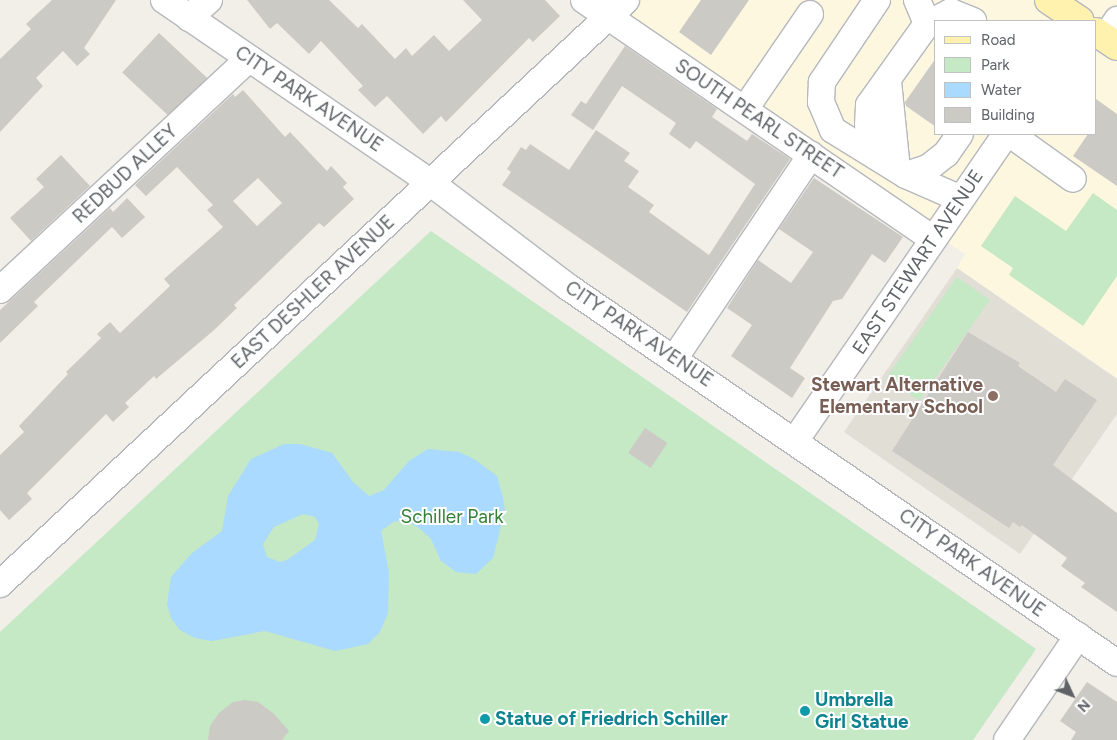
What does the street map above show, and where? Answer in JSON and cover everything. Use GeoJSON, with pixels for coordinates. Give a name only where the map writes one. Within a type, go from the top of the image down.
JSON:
{"type":"FeatureCollection","features":[{"type":"Feature","properties":{"kind":"main road"},"geometry":{"type":"LineString","coordinates":[[1049,0],[1079,20]]}},
{"type":"Feature","properties":{"kind":"street","name":"CITY PARK AVENUE"},"geometry":{"type":"LineString","coordinates":[[164,0],[430,183],[568,287],[796,441],[1117,663]]}},
{"type":"Feature","properties":{"kind":"street"},"geometry":{"type":"LineString","coordinates":[[189,18],[209,0]]}},
{"type":"Feature","properties":{"kind":"street","name":"SOUTH PEARL STREET"},"geometry":{"type":"LineString","coordinates":[[584,0],[618,8],[745,109],[933,239]]}},
{"type":"Feature","properties":{"kind":"street"},"geometry":{"type":"LineString","coordinates":[[877,0],[822,82],[820,102],[833,130],[902,172],[961,199]]}},
{"type":"Feature","properties":{"kind":"street"},"geometry":{"type":"LineString","coordinates":[[917,0],[927,24]]}},
{"type":"Feature","properties":{"kind":"street","name":"EAST DESHLER AVENUE"},"geometry":{"type":"LineString","coordinates":[[0,584],[618,8]]}},
{"type":"Feature","properties":{"kind":"street"},"geometry":{"type":"LineString","coordinates":[[935,20],[951,12],[971,20]]}},
{"type":"Feature","properties":{"kind":"street"},"geometry":{"type":"LineString","coordinates":[[745,109],[810,14]]}},
{"type":"Feature","properties":{"kind":"street"},"geometry":{"type":"LineString","coordinates":[[902,172],[875,143],[868,125],[869,105],[927,24],[934,20]]}},
{"type":"Feature","properties":{"kind":"street","name":"REDBUD ALLEY"},"geometry":{"type":"LineString","coordinates":[[0,290],[249,59]]}},
{"type":"Feature","properties":{"kind":"street"},"geometry":{"type":"LineString","coordinates":[[902,172],[928,168],[946,154],[959,135]]}},
{"type":"Feature","properties":{"kind":"street","name":"EAST STEWART AVENUE"},"geometry":{"type":"LineString","coordinates":[[796,441],[1005,135]]}},
{"type":"Feature","properties":{"kind":"street"},"geometry":{"type":"LineString","coordinates":[[1011,135],[1073,179]]}},
{"type":"Feature","properties":{"kind":"street"},"geometry":{"type":"LineString","coordinates":[[674,359],[811,155]]}},
{"type":"Feature","properties":{"kind":"street"},"geometry":{"type":"LineString","coordinates":[[1007,740],[1078,636]]}},
{"type":"Feature","properties":{"kind":"shaded area"},"geometry":{"type":"Polygon","coordinates":[[[597,0],[1117,0],[1117,378],[957,268],[965,254],[597,0]]]}},
{"type":"Feature","properties":{"kind":"shaded area","name":"Stewart Alternative Elementary School"},"geometry":{"type":"Polygon","coordinates":[[[957,268],[1117,379],[1117,414],[1020,554],[844,432],[957,268]]]}},
{"type":"Feature","properties":{"kind":"green space"},"geometry":{"type":"Polygon","coordinates":[[[1093,193],[1117,210],[1117,276],[1083,326],[1009,275],[1013,268],[981,246],[1015,196],[1066,231],[1093,193]]]}},
{"type":"Feature","properties":{"kind":"green space","name":"Schiller Park"},"geometry":{"type":"Polygon","coordinates":[[[431,231],[1036,649],[973,740],[0,740],[0,632],[431,231]]]}},
{"type":"Feature","properties":{"kind":"green space"},"geometry":{"type":"Polygon","coordinates":[[[957,277],[990,300],[919,401],[886,378],[957,277]]]}},
{"type":"Feature","properties":{"kind":"water"},"geometry":{"type":"Polygon","coordinates":[[[284,444],[300,444],[332,453],[353,482],[369,496],[384,490],[409,461],[428,449],[459,452],[474,459],[497,476],[505,510],[493,558],[476,574],[456,572],[441,561],[431,539],[419,528],[405,520],[393,522],[381,531],[389,572],[388,613],[380,632],[368,644],[335,651],[265,631],[212,641],[195,638],[180,630],[171,618],[167,604],[171,577],[192,553],[222,531],[228,496],[251,459],[284,444]],[[303,514],[274,527],[263,544],[267,557],[280,562],[287,560],[315,540],[319,524],[315,517],[303,514]]]}},
{"type":"Feature","properties":{"kind":"building"},"geometry":{"type":"Polygon","coordinates":[[[52,0],[116,0],[84,48],[90,54],[77,66],[63,51],[36,78],[43,86],[0,132],[0,59],[31,29],[26,24],[52,0]]]}},
{"type":"Feature","properties":{"kind":"building"},"geometry":{"type":"Polygon","coordinates":[[[247,0],[329,0],[358,28],[362,24],[395,59],[406,48],[412,56],[434,35],[449,51],[482,20],[463,0],[545,0],[560,16],[533,42],[529,38],[446,122],[441,116],[423,134],[387,96],[375,107],[358,90],[363,86],[321,41],[309,54],[277,23],[270,29],[247,0]]]}},
{"type":"Feature","properties":{"kind":"building"},"geometry":{"type":"Polygon","coordinates":[[[701,0],[749,0],[711,55],[679,32],[701,0]]]}},
{"type":"Feature","properties":{"kind":"building"},"geometry":{"type":"Polygon","coordinates":[[[159,33],[207,78],[170,118],[122,72],[159,33]]]}},
{"type":"Feature","properties":{"kind":"building"},"geometry":{"type":"Polygon","coordinates":[[[625,46],[717,109],[712,117],[747,141],[752,134],[790,159],[687,312],[502,185],[511,172],[507,169],[521,147],[526,150],[530,144],[569,170],[596,130],[630,153],[624,161],[639,171],[628,187],[654,205],[649,212],[709,255],[755,184],[696,141],[690,149],[669,134],[676,123],[622,86],[593,130],[571,115],[581,101],[586,104],[625,46]]]}},
{"type":"Feature","properties":{"kind":"building"},"geometry":{"type":"Polygon","coordinates":[[[934,61],[934,126],[906,106],[905,102],[934,61]]]}},
{"type":"Feature","properties":{"kind":"building"},"geometry":{"type":"Polygon","coordinates":[[[243,90],[285,137],[290,132],[327,171],[331,166],[347,183],[343,187],[354,199],[324,227],[319,223],[234,305],[237,308],[213,331],[156,379],[154,376],[125,403],[129,407],[113,422],[106,414],[27,493],[32,499],[9,520],[0,510],[0,455],[24,432],[19,426],[68,374],[66,372],[101,338],[97,334],[110,322],[120,333],[170,286],[164,279],[223,227],[207,210],[213,205],[177,167],[146,196],[135,185],[233,94],[235,97],[243,90]],[[258,178],[233,201],[257,226],[282,203],[258,178]]]}},
{"type":"Feature","properties":{"kind":"building"},"geometry":{"type":"Polygon","coordinates":[[[1097,100],[1117,114],[1117,186],[1073,156],[1087,135],[1097,135],[1097,100]]]}},
{"type":"Feature","properties":{"kind":"building"},"geometry":{"type":"Polygon","coordinates":[[[61,155],[90,186],[31,241],[10,218],[44,187],[36,179],[61,155]]]}},
{"type":"Feature","properties":{"kind":"building"},"geometry":{"type":"Polygon","coordinates":[[[814,178],[903,237],[885,263],[872,254],[842,299],[833,301],[790,368],[805,378],[792,398],[731,356],[752,325],[727,308],[758,260],[791,283],[813,252],[779,229],[814,178]]]}},
{"type":"Feature","properties":{"kind":"building"},"geometry":{"type":"Polygon","coordinates":[[[127,198],[145,217],[122,238],[112,227],[34,302],[38,306],[0,343],[0,310],[110,208],[113,212],[127,198]]]}},
{"type":"Feature","properties":{"kind":"building"},"geometry":{"type":"Polygon","coordinates":[[[968,332],[1020,363],[1018,366],[1056,392],[1065,379],[1097,400],[1053,465],[1117,513],[1117,612],[1081,587],[1085,583],[1061,566],[1067,558],[1022,525],[1020,527],[1013,522],[1009,528],[892,451],[968,332]]]}},
{"type":"Feature","properties":{"kind":"building"},"geometry":{"type":"Polygon","coordinates":[[[645,428],[667,443],[651,468],[628,453],[645,428]]]}},
{"type":"Feature","properties":{"kind":"building"},"geometry":{"type":"Polygon","coordinates":[[[1087,682],[1117,702],[1117,740],[1071,740],[1076,732],[1060,721],[1087,682]]]}},
{"type":"Feature","properties":{"kind":"building"},"geometry":{"type":"Polygon","coordinates":[[[245,700],[258,702],[273,713],[289,731],[282,740],[208,740],[210,726],[219,713],[233,702],[245,700]]]}},
{"type":"Feature","properties":{"kind":"place","name":"Stewart Alternative Elementary School"},"geometry":{"type":"Point","coordinates":[993,396]}},
{"type":"Feature","properties":{"kind":"place","name":"Umbrella Girl Statue"},"geometry":{"type":"Point","coordinates":[805,711]}},
{"type":"Feature","properties":{"kind":"place","name":"Statue of Friedrich Schiller"},"geometry":{"type":"Point","coordinates":[485,719]}}]}
